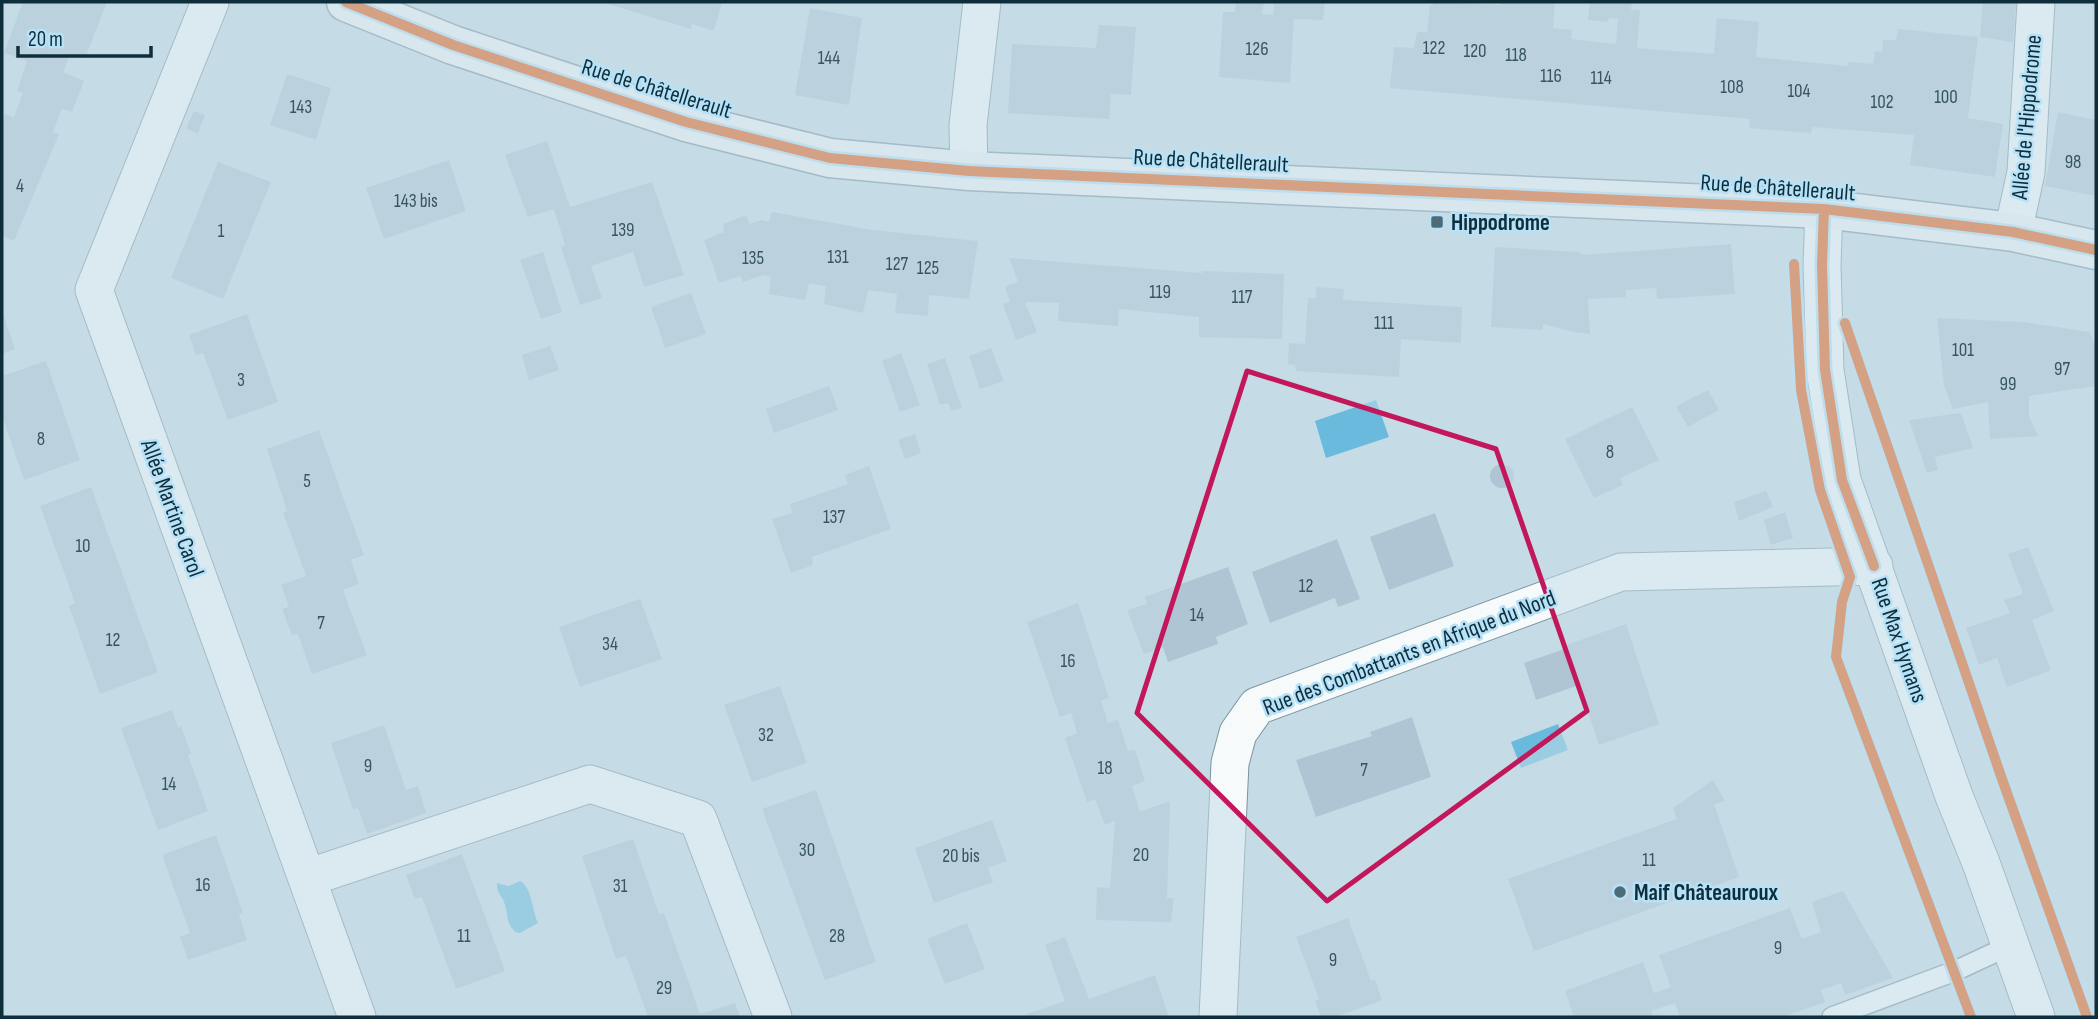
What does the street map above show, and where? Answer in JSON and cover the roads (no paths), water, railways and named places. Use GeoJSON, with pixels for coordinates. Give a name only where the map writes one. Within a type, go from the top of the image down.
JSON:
{"type":"FeatureCollection","features":[{"type":"Feature","properties":{"kind":"main road","name":"Rue de Châtellerault"},"geometry":{"type":"LineString","coordinates":[[346,2],[453,45],[686,122],[830,158],[969,171],[1824,209],[2012,232],[2096,250]]}},
{"type":"Feature","properties":{"kind":"street","name":"Allée Martine Carol"},"geometry":{"type":"LineString","coordinates":[[210,2],[94,290],[357,1017]]}},
{"type":"Feature","properties":{"kind":"street"},"geometry":{"type":"LineString","coordinates":[[969,171],[968,125],[982,2]]}},
{"type":"Feature","properties":{"kind":"street","name":"Allée de l'Hippodrome"},"geometry":{"type":"LineString","coordinates":[[2012,232],[2026,172],[2036,2]]}},
{"type":"Feature","properties":{"kind":"street","name":"Rue Max Hymans"},"geometry":{"type":"LineString","coordinates":[[1824,209],[1822,265],[1825,370],[1842,480],[2036,1017]]}},
{"type":"Feature","properties":{"kind":"street","name":"Rue des Combattants en Afrique du Nord"},"geometry":{"type":"LineString","coordinates":[[1218,1017],[1230,763],[1238,733],[1257,706],[1621,572],[1874,566]]}},
{"type":"Feature","properties":{"kind":"street"},"geometry":{"type":"LineString","coordinates":[[307,878],[590,784],[698,819],[773,1017]]}},
{"type":"Feature","properties":{"kind":"lane"},"geometry":{"type":"LineString","coordinates":[[1832,1017],[1955,971],[2011,945]]}},
{"type":"Feature","properties":{"kind":"water"},"geometry":{"type":"Polygon","coordinates":[[[1376,400],[1389,437],[1326,458],[1315,421],[1376,400]]]}},
{"type":"Feature","properties":{"kind":"water"},"geometry":{"type":"Polygon","coordinates":[[[1558,724],[1568,750],[1521,768],[1511,742],[1558,724]]]}},
{"type":"Feature","properties":{"kind":"water"},"geometry":{"type":"Polygon","coordinates":[[[520,881],[527,888],[538,923],[520,933],[515,932],[510,925],[497,883],[509,886],[520,881]]]}},
{"type":"Feature","properties":{"kind":"place","name":"Hippodrome"},"geometry":{"type":"Point","coordinates":[1437,222]}},
{"type":"Feature","properties":{"kind":"place","name":"Maif Châteauroux"},"geometry":{"type":"Point","coordinates":[1620,892]}}]}
